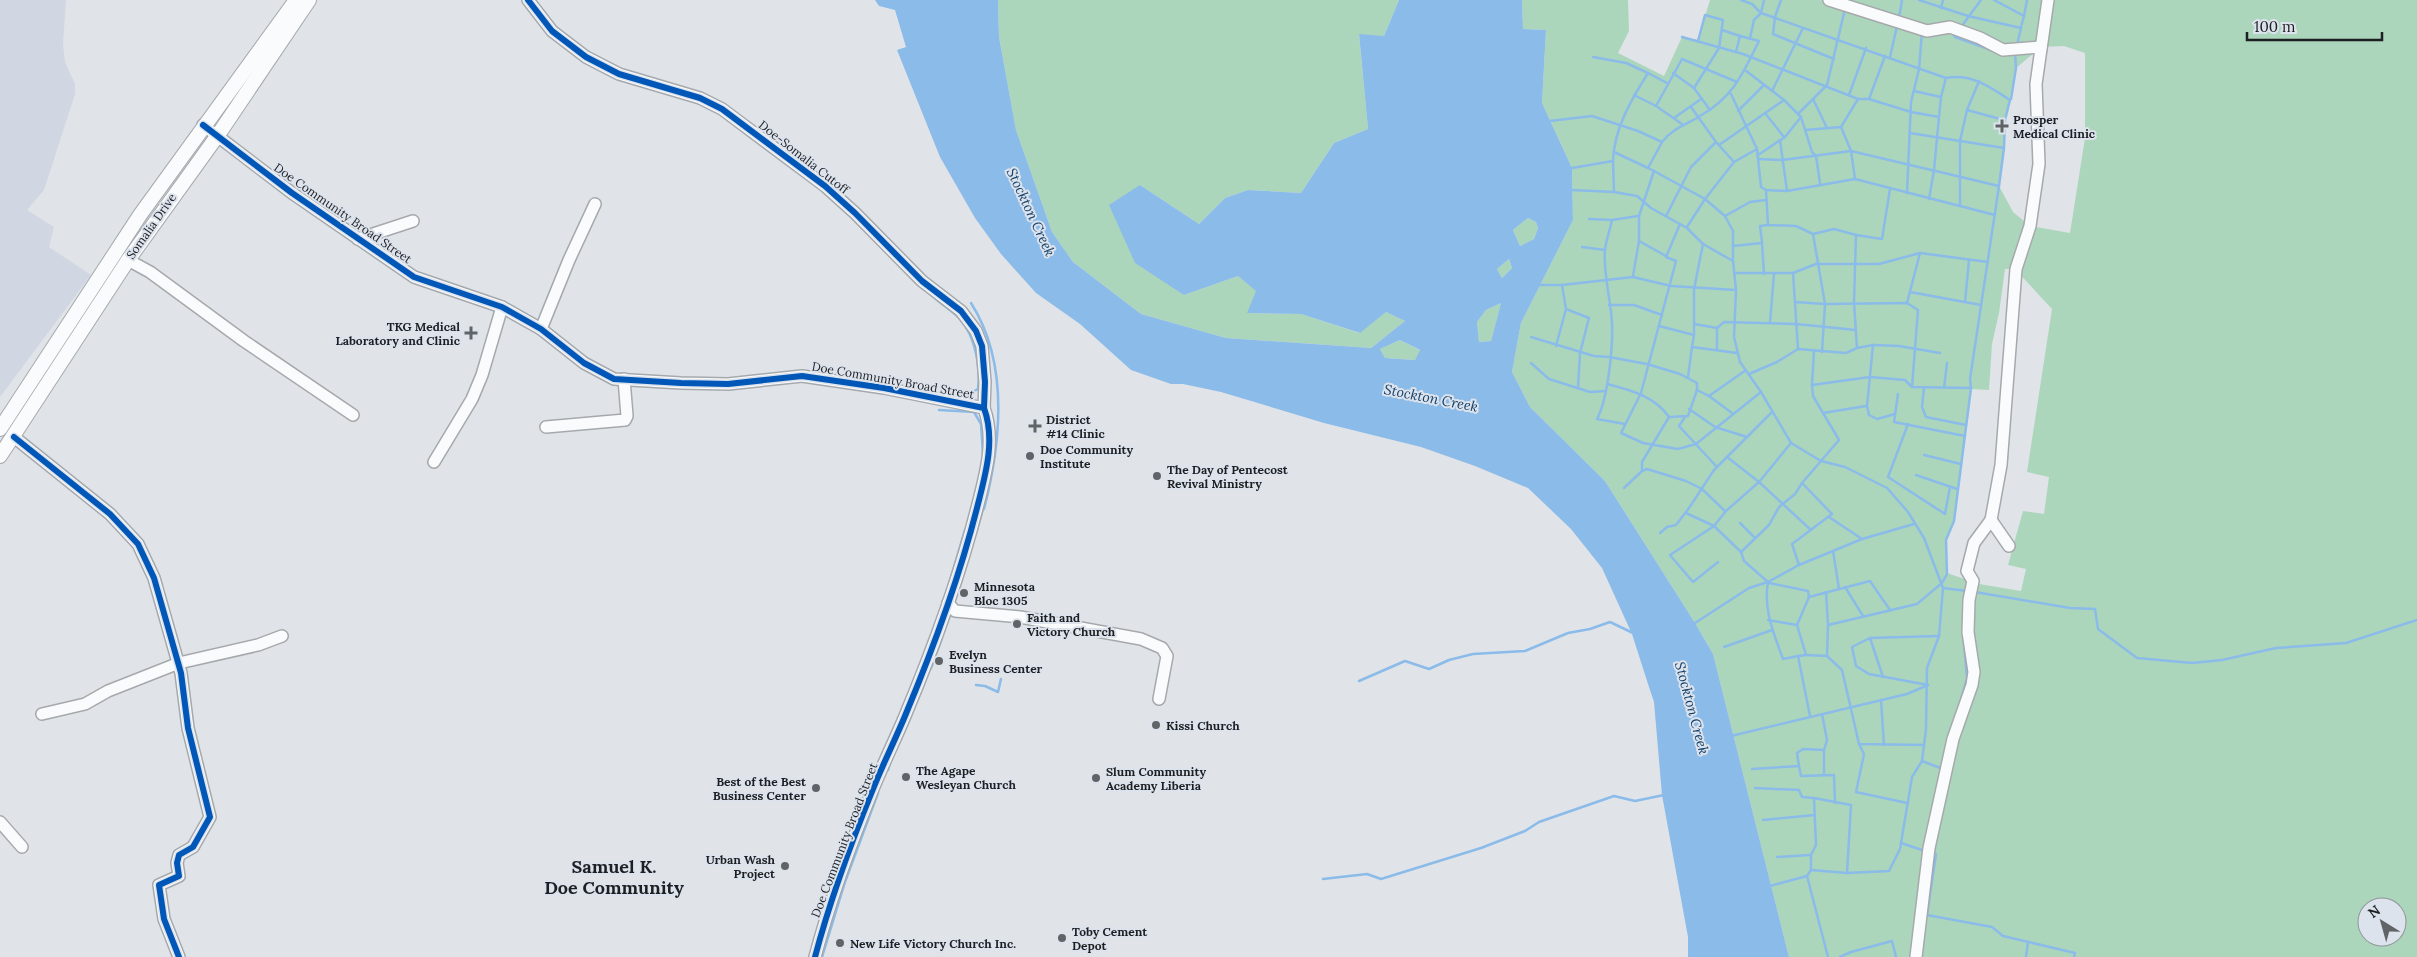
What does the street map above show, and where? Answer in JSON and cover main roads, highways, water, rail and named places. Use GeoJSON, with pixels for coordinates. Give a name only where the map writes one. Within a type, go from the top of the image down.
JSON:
{"type":"FeatureCollection","features":[{"type":"Feature","properties":{"kind":"main road","name":"Somalia Drive"},"geometry":{"type":"LineString","coordinates":[[0,429],[134,222],[296,0]]}},
{"type":"Feature","properties":{"kind":"main road","name":"Somalia Drive"},"geometry":{"type":"LineString","coordinates":[[0,456],[128,260],[218,135],[310,0]]}},
{"type":"Feature","properties":{"kind":"main road"},"geometry":{"type":"LineString","coordinates":[[9,415],[23,423]]}},
{"type":"Feature","properties":{"kind":"water","name":"Stockton Creek"},"geometry":{"type":"Polygon","coordinates":[[[875,0],[998,0],[999,37],[1016,130],[1052,232],[1073,262],[1141,314],[1226,338],[1371,348],[1405,321],[1386,312],[1360,333],[1301,314],[1247,313],[1256,291],[1238,276],[1184,295],[1135,263],[1109,205],[1140,185],[1199,224],[1225,198],[1248,190],[1301,193],[1334,143],[1368,129],[1359,34],[1384,36],[1399,0],[1522,0],[1523,29],[1546,30],[1542,103],[1572,168],[1573,220],[1521,323],[1512,372],[1530,407],[1605,481],[1713,654],[1789,957],[1688,957],[1688,937],[1662,795],[1654,702],[1632,634],[1602,568],[1571,529],[1528,488],[1475,466],[1421,447],[1324,423],[1221,392],[1183,384],[1171,384],[1131,370],[1080,324],[1036,293],[1001,254],[975,218],[940,157],[897,50],[906,47],[895,10],[879,6],[875,0]],[[1528,218],[1513,230],[1520,246],[1534,239],[1538,228],[1536,222],[1528,218]],[[1509,259],[1497,269],[1502,278],[1512,268],[1509,259]],[[1501,303],[1486,310],[1477,322],[1479,342],[1491,341],[1501,303]],[[1400,340],[1380,349],[1385,358],[1415,360],[1420,350],[1400,340]]]}},
{"type":"Feature","properties":{"kind":"waterway"},"geometry":{"type":"LineString","coordinates":[[1741,0],[1752,4],[1761,13],[1754,20],[1750,38]]}},
{"type":"Feature","properties":{"kind":"waterway"},"geometry":{"type":"LineString","coordinates":[[1764,0],[1761,13],[1946,78],[1972,79],[1995,90],[2010,100],[2005,120],[2004,148]]}},
{"type":"Feature","properties":{"kind":"waterway"},"geometry":{"type":"LineString","coordinates":[[1781,0],[1775,17],[1773,34],[1834,59]]}},
{"type":"Feature","properties":{"kind":"waterway"},"geometry":{"type":"LineString","coordinates":[[1899,18],[1902,0]]}},
{"type":"Feature","properties":{"kind":"waterway"},"geometry":{"type":"LineString","coordinates":[[1919,0],[1968,16],[2021,28],[2017,45]]}},
{"type":"Feature","properties":{"kind":"waterway"},"geometry":{"type":"LineString","coordinates":[[1941,8],[1943,0]]}},
{"type":"Feature","properties":{"kind":"waterway"},"geometry":{"type":"LineString","coordinates":[[1961,27],[1981,0]]}},
{"type":"Feature","properties":{"kind":"waterway"},"geometry":{"type":"LineString","coordinates":[[1994,0],[2024,16],[2021,27]]}},
{"type":"Feature","properties":{"kind":"waterway"},"geometry":{"type":"LineString","coordinates":[[2024,16],[2027,0]]}},
{"type":"Feature","properties":{"kind":"waterway"},"geometry":{"type":"LineString","coordinates":[[1798,114],[1827,85],[1845,9]]}},
{"type":"Feature","properties":{"kind":"waterway"},"geometry":{"type":"LineString","coordinates":[[1694,88],[1719,48],[1723,20],[1705,15],[1698,41]]}},
{"type":"Feature","properties":{"kind":"waterway"},"geometry":{"type":"LineString","coordinates":[[1890,57],[1897,26]]}},
{"type":"Feature","properties":{"kind":"waterway"},"geometry":{"type":"LineString","coordinates":[[1772,91],[1803,28]]}},
{"type":"Feature","properties":{"kind":"waterway"},"geometry":{"type":"LineString","coordinates":[[1722,30],[1740,36],[1736,52]]}},
{"type":"Feature","properties":{"kind":"waterway"},"geometry":{"type":"LineString","coordinates":[[1907,193],[1911,102],[1919,69],[1922,32]]}},
{"type":"Feature","properties":{"kind":"waterway"},"geometry":{"type":"LineString","coordinates":[[1952,32],[1955,37],[1994,51]]}},
{"type":"Feature","properties":{"kind":"waterway"},"geometry":{"type":"LineString","coordinates":[[1662,142],[1675,130],[1721,101],[1736,84],[1759,41],[1740,36]]}},
{"type":"Feature","properties":{"kind":"waterway"},"geometry":{"type":"LineString","coordinates":[[1682,37],[1743,54],[1858,99],[1841,127]]}},
{"type":"Feature","properties":{"kind":"waterway"},"geometry":{"type":"LineString","coordinates":[[1849,95],[1866,48]]}},
{"type":"Feature","properties":{"kind":"waterway"},"geometry":{"type":"LineString","coordinates":[[2011,99],[2016,68],[2015,53]]}},
{"type":"Feature","properties":{"kind":"waterway"},"geometry":{"type":"LineString","coordinates":[[1869,99],[1885,56]]}},
{"type":"Feature","properties":{"kind":"waterway"},"geometry":{"type":"LineString","coordinates":[[1593,57],[1626,63],[1648,73],[1624,115],[1616,138],[1613,161]]}},
{"type":"Feature","properties":{"kind":"waterway"},"geometry":{"type":"LineString","coordinates":[[1656,106],[1682,59],[1737,82]]}},
{"type":"Feature","properties":{"kind":"waterway"},"geometry":{"type":"LineString","coordinates":[[1745,70],[1784,100],[1801,117],[1812,152],[1816,156],[1820,183]]}},
{"type":"Feature","properties":{"kind":"waterway"},"geometry":{"type":"LineString","coordinates":[[1648,73],[1667,83]]}},
{"type":"Feature","properties":{"kind":"waterway"},"geometry":{"type":"LineString","coordinates":[[1673,73],[1694,88],[1710,110]]}},
{"type":"Feature","properties":{"kind":"waterway"},"geometry":{"type":"LineString","coordinates":[[1939,117],[1941,97],[1946,78]]}},
{"type":"Feature","properties":{"kind":"waterway"},"geometry":{"type":"LineString","coordinates":[[1960,206],[1960,141],[1967,110],[1979,81]]}},
{"type":"Feature","properties":{"kind":"waterway"},"geometry":{"type":"LineString","coordinates":[[1738,111],[1764,85]]}},
{"type":"Feature","properties":{"kind":"waterway"},"geometry":{"type":"LineString","coordinates":[[1914,91],[1941,97]]}},
{"type":"Feature","properties":{"kind":"waterway"},"geometry":{"type":"LineString","coordinates":[[1731,94],[1757,149],[1761,187],[1766,190],[1787,191],[1855,179],[1995,215]]}},
{"type":"Feature","properties":{"kind":"waterway"},"geometry":{"type":"LineString","coordinates":[[1634,95],[1656,106],[1682,124]]}},
{"type":"Feature","properties":{"kind":"waterway"},"geometry":{"type":"LineString","coordinates":[[1674,118],[1701,99]]}},
{"type":"Feature","properties":{"kind":"waterway"},"geometry":{"type":"LineString","coordinates":[[1813,99],[1827,128]]}},
{"type":"Feature","properties":{"kind":"waterway"},"geometry":{"type":"LineString","coordinates":[[1858,99],[1869,99],[1911,112],[1939,117],[1929,199]]}},
{"type":"Feature","properties":{"kind":"waterway"},"geometry":{"type":"LineString","coordinates":[[1719,145],[1784,100]]}},
{"type":"Feature","properties":{"kind":"waterway"},"geometry":{"type":"LineString","coordinates":[[1687,227],[1705,199],[1734,162],[1716,142],[1691,107]]}},
{"type":"Feature","properties":{"kind":"waterway"},"geometry":{"type":"LineString","coordinates":[[1967,110],[2004,120]]}},
{"type":"Feature","properties":{"kind":"waterway"},"geometry":{"type":"LineString","coordinates":[[1765,113],[1784,137]]}},
{"type":"Feature","properties":{"kind":"waterway"},"geometry":{"type":"LineString","coordinates":[[1550,121],[1592,116],[1638,131],[1662,142],[1648,168],[1654,171],[1639,216],[1639,241],[1633,276]]}},
{"type":"Feature","properties":{"kind":"waterway"},"geometry":{"type":"LineString","coordinates":[[1758,155],[1785,137],[1801,117]]}},
{"type":"Feature","properties":{"kind":"waterway"},"geometry":{"type":"LineString","coordinates":[[1805,130],[1841,127],[1851,151],[1855,179]]}},
{"type":"Feature","properties":{"kind":"waterway"},"geometry":{"type":"LineString","coordinates":[[1910,133],[2004,148],[1999,186]]}},
{"type":"Feature","properties":{"kind":"waterway"},"geometry":{"type":"LineString","coordinates":[[1780,140],[1787,191]]}},
{"type":"Feature","properties":{"kind":"waterway"},"geometry":{"type":"LineString","coordinates":[[1666,216],[1691,167],[1716,142]]}},
{"type":"Feature","properties":{"kind":"waterway"},"geometry":{"type":"LineString","coordinates":[[1734,162],[1757,149]]}},
{"type":"Feature","properties":{"kind":"waterway"},"geometry":{"type":"LineString","coordinates":[[1759,159],[1782,160],[1851,151],[1999,186],[1970,379],[1971,388],[1954,521],[1946,540],[1947,574],[1942,583],[1917,604],[1828,625],[1827,656]]}},
{"type":"Feature","properties":{"kind":"waterway"},"geometry":{"type":"LineString","coordinates":[[1614,152],[1648,168]]}},
{"type":"Feature","properties":{"kind":"waterway"},"geometry":{"type":"LineString","coordinates":[[1572,168],[1613,161],[1614,192]]}},
{"type":"Feature","properties":{"kind":"waterway"},"geometry":{"type":"LineString","coordinates":[[1654,171],[1705,199],[1725,216],[1750,202],[1766,200]]}},
{"type":"Feature","properties":{"kind":"waterway"},"geometry":{"type":"LineString","coordinates":[[1856,235],[1882,239],[1890,189]]}},
{"type":"Feature","properties":{"kind":"waterway"},"geometry":{"type":"LineString","coordinates":[[1572,190],[1614,192],[1637,196],[1651,208],[1687,228],[1703,244],[1733,261],[1736,290]]}},
{"type":"Feature","properties":{"kind":"waterway"},"geometry":{"type":"LineString","coordinates":[[1766,190],[1768,225],[1796,226],[1813,234],[1825,304],[1822,352]]}},
{"type":"Feature","properties":{"kind":"waterway"},"geometry":{"type":"LineString","coordinates":[[1625,424],[1597,419],[1607,386],[1612,346],[1612,324],[1605,269],[1605,250],[1612,220],[1638,216]]}},
{"type":"Feature","properties":{"kind":"waterway"},"geometry":{"type":"LineString","coordinates":[[1725,216],[1733,231],[1733,261]]}},
{"type":"Feature","properties":{"kind":"waterway"},"geometry":{"type":"LineString","coordinates":[[1589,219],[1612,220]]}},
{"type":"Feature","properties":{"kind":"waterway"},"geometry":{"type":"LineString","coordinates":[[1680,224],[1666,257],[1676,261],[1641,393],[1621,433],[1643,443],[1678,449],[1696,444],[1761,392]]}},
{"type":"Feature","properties":{"kind":"waterway"},"geometry":{"type":"LineString","coordinates":[[1762,242],[1760,226],[1768,225]]}},
{"type":"Feature","properties":{"kind":"waterway"},"geometry":{"type":"LineString","coordinates":[[1813,234],[1834,229],[1856,235],[1854,302],[1857,348]]}},
{"type":"Feature","properties":{"kind":"waterway"},"geometry":{"type":"LineString","coordinates":[[1639,241],[1666,256]]}},
{"type":"Feature","properties":{"kind":"waterway"},"geometry":{"type":"LineString","coordinates":[[1733,246],[1762,243],[1764,274]]}},
{"type":"Feature","properties":{"kind":"waterway"},"geometry":{"type":"LineString","coordinates":[[1694,334],[1694,289],[1703,244]]}},
{"type":"Feature","properties":{"kind":"waterway"},"geometry":{"type":"LineString","coordinates":[[1582,247],[1605,250]]}},
{"type":"Feature","properties":{"kind":"waterway"},"geometry":{"type":"LineString","coordinates":[[1793,273],[1816,264],[1879,264],[1920,253],[1988,262]]}},
{"type":"Feature","properties":{"kind":"waterway"},"geometry":{"type":"LineString","coordinates":[[1907,303],[1920,253]]}},
{"type":"Feature","properties":{"kind":"waterway"},"geometry":{"type":"LineString","coordinates":[[1965,302],[1969,260]]}},
{"type":"Feature","properties":{"kind":"waterway"},"geometry":{"type":"LineString","coordinates":[[1735,273],[1793,273],[1798,349]]}},
{"type":"Feature","properties":{"kind":"waterway"},"geometry":{"type":"LineString","coordinates":[[1770,322],[1774,274]]}},
{"type":"Feature","properties":{"kind":"waterway"},"geometry":{"type":"LineString","coordinates":[[1540,285],[1562,285],[1633,277],[1671,286],[1736,290],[1734,337],[1740,362],[1761,392],[1791,443],[1821,461],[1845,467],[1887,488],[1908,512],[1924,538],[1943,588],[1939,636],[1927,668],[1926,729],[1922,761],[1912,777],[1900,849],[1889,871],[1847,873],[1811,870],[1807,876],[1770,886]]}},
{"type":"Feature","properties":{"kind":"waterway"},"geometry":{"type":"LineString","coordinates":[[1556,346],[1566,309],[1562,285]]}},
{"type":"Feature","properties":{"kind":"waterway"},"geometry":{"type":"LineString","coordinates":[[1910,292],[1981,305]]}},
{"type":"Feature","properties":{"kind":"waterway"},"geometry":{"type":"LineString","coordinates":[[936,299],[958,317],[966,327],[978,362],[978,389],[967,395],[953,396]]}},
{"type":"Feature","properties":{"kind":"waterway"},"geometry":{"type":"LineString","coordinates":[[1795,302],[1825,304],[1907,303],[1918,310],[1912,387]]}},
{"type":"Feature","properties":{"kind":"waterway"},"geometry":{"type":"LineString","coordinates":[[971,303],[983,327],[992,352],[997,378],[998,431],[995,458],[984,509]]}},
{"type":"Feature","properties":{"kind":"waterway"},"geometry":{"type":"LineString","coordinates":[[1609,305],[1634,305],[1662,315]]}},
{"type":"Feature","properties":{"kind":"waterway"},"geometry":{"type":"LineString","coordinates":[[1566,309],[1589,318],[1580,353],[1578,388]]}},
{"type":"Feature","properties":{"kind":"waterway"},"geometry":{"type":"LineString","coordinates":[[1717,328],[1724,322],[1796,324],[1856,330]]}},
{"type":"Feature","properties":{"kind":"waterway"},"geometry":{"type":"LineString","coordinates":[[1694,324],[1717,328],[1717,350]]}},
{"type":"Feature","properties":{"kind":"waterway"},"geometry":{"type":"LineString","coordinates":[[1659,326],[1694,335],[1692,347],[1737,353]]}},
{"type":"Feature","properties":{"kind":"waterway"},"geometry":{"type":"LineString","coordinates":[[1531,337],[1594,356],[1647,364],[1680,374],[1697,383],[1697,390],[1709,396],[1732,413]]}},
{"type":"Feature","properties":{"kind":"waterway"},"geometry":{"type":"LineString","coordinates":[[1873,345],[1867,406],[1869,415],[1877,419],[1895,414]]}},
{"type":"Feature","properties":{"kind":"waterway"},"geometry":{"type":"LineString","coordinates":[[1749,374],[1777,362],[1798,349],[1846,353],[1857,348],[1873,345],[1899,346],[1940,353]]}},
{"type":"Feature","properties":{"kind":"waterway"},"geometry":{"type":"LineString","coordinates":[[1688,377],[1692,347]]}},
{"type":"Feature","properties":{"kind":"waterway"},"geometry":{"type":"LineString","coordinates":[[1799,565],[1792,544],[1832,514],[1802,483],[1839,440],[1813,396],[1814,350]]}},
{"type":"Feature","properties":{"kind":"waterway"},"geometry":{"type":"LineString","coordinates":[[1531,363],[1549,379],[1590,392],[1606,391]]}},
{"type":"Feature","properties":{"kind":"waterway"},"geometry":{"type":"LineString","coordinates":[[1944,388],[1947,363]]}},
{"type":"Feature","properties":{"kind":"waterway"},"geometry":{"type":"LineString","coordinates":[[1709,396],[1746,370]]}},
{"type":"Feature","properties":{"kind":"waterway"},"geometry":{"type":"LineString","coordinates":[[1812,385],[1870,377],[1905,380],[1912,387],[1971,388]]}},
{"type":"Feature","properties":{"kind":"waterway"},"geometry":{"type":"LineString","coordinates":[[1607,384],[1649,399],[1657,404],[1669,417],[1688,416],[1697,390]]}},
{"type":"Feature","properties":{"kind":"waterway"},"geometry":{"type":"LineString","coordinates":[[1924,388],[1922,407],[1926,417],[1966,425]]}},
{"type":"Feature","properties":{"kind":"waterway"},"geometry":{"type":"LineString","coordinates":[[1898,394],[1894,422],[1965,436]]}},
{"type":"Feature","properties":{"kind":"waterway"},"geometry":{"type":"LineString","coordinates":[[1823,413],[1866,406]]}},
{"type":"Feature","properties":{"kind":"waterway"},"geometry":{"type":"LineString","coordinates":[[1689,409],[1715,427],[1747,437]]}},
{"type":"Feature","properties":{"kind":"waterway"},"geometry":{"type":"LineString","coordinates":[[939,410],[974,412],[981,424],[983,454]]}},
{"type":"Feature","properties":{"kind":"waterway"},"geometry":{"type":"LineString","coordinates":[[1660,533],[1667,527],[1676,525],[1714,470],[1772,412]]}},
{"type":"Feature","properties":{"kind":"waterway"},"geometry":{"type":"LineString","coordinates":[[1642,471],[1642,462],[1669,417]]}},
{"type":"Feature","properties":{"kind":"waterway"},"geometry":{"type":"LineString","coordinates":[[1685,417],[1679,426],[1716,466]]}},
{"type":"Feature","properties":{"kind":"waterway"},"geometry":{"type":"LineString","coordinates":[[1908,424],[1888,477],[1945,514],[1950,487]]}},
{"type":"Feature","properties":{"kind":"waterway"},"geometry":{"type":"LineString","coordinates":[[1718,562],[1693,582],[1670,555],[1714,526],[1726,511],[1759,482],[1791,443]]}},
{"type":"Feature","properties":{"kind":"waterway"},"geometry":{"type":"LineString","coordinates":[[1924,455],[1961,464]]}},
{"type":"Feature","properties":{"kind":"waterway"},"geometry":{"type":"LineString","coordinates":[[1727,457],[1759,482],[1811,530]]}},
{"type":"Feature","properties":{"kind":"waterway"},"geometry":{"type":"LineString","coordinates":[[1624,488],[1642,471],[1647,469],[1686,481],[1702,489],[1725,511]]}},
{"type":"Feature","properties":{"kind":"waterway"},"geometry":{"type":"LineString","coordinates":[[1916,475],[1957,489]]}},
{"type":"Feature","properties":{"kind":"waterway"},"geometry":{"type":"LineString","coordinates":[[1741,552],[1769,525],[1779,507],[1795,494],[1802,483]]}},
{"type":"Feature","properties":{"kind":"waterway"},"geometry":{"type":"LineString","coordinates":[[977,530],[983,509]]}},
{"type":"Feature","properties":{"kind":"waterway"},"geometry":{"type":"LineString","coordinates":[[1686,513],[1714,526],[1741,552],[1744,561],[1768,582],[1768,612],[1783,659],[1798,656]]}},
{"type":"Feature","properties":{"kind":"waterway"},"geometry":{"type":"LineString","coordinates":[[1829,517],[1862,539]]}},
{"type":"Feature","properties":{"kind":"waterway"},"geometry":{"type":"LineString","coordinates":[[1740,523],[1755,538]]}},
{"type":"Feature","properties":{"kind":"waterway"},"geometry":{"type":"LineString","coordinates":[[1695,623],[1749,588],[1768,582],[1799,565],[1862,539],[1914,524]]}},
{"type":"Feature","properties":{"kind":"waterway"},"geometry":{"type":"LineString","coordinates":[[949,584],[965,530]]}},
{"type":"Feature","properties":{"kind":"waterway"},"geometry":{"type":"LineString","coordinates":[[1833,551],[1839,589]]}},
{"type":"Feature","properties":{"kind":"waterway"},"geometry":{"type":"LineString","coordinates":[[1809,597],[1870,581],[1890,610]]}},
{"type":"Feature","properties":{"kind":"waterway"},"geometry":{"type":"LineString","coordinates":[[1769,583],[1808,591],[1809,597],[1797,625],[1806,655],[1798,656],[1810,716]]}},
{"type":"Feature","properties":{"kind":"waterway"},"geometry":{"type":"LineString","coordinates":[[1845,587],[1863,616]]}},
{"type":"Feature","properties":{"kind":"waterway"},"geometry":{"type":"LineString","coordinates":[[1943,588],[1967,591]]}},
{"type":"Feature","properties":{"kind":"waterway"},"geometry":{"type":"LineString","coordinates":[[1826,592],[1828,625]]}},
{"type":"Feature","properties":{"kind":"waterway"},"geometry":{"type":"LineString","coordinates":[[1975,592],[2070,608],[2095,609],[2098,629],[2137,658],[2192,663],[2222,660],[2276,648],[2346,643],[2417,620]]}},
{"type":"Feature","properties":{"kind":"waterway"},"geometry":{"type":"LineString","coordinates":[[1768,620],[1797,625]]}},
{"type":"Feature","properties":{"kind":"waterway"},"geometry":{"type":"LineString","coordinates":[[1359,681],[1405,661],[1429,669],[1449,660],[1473,654],[1525,651],[1568,633],[1590,629],[1610,622],[1633,633]]}},
{"type":"Feature","properties":{"kind":"waterway"},"geometry":{"type":"LineString","coordinates":[[1724,647],[1772,630]]}},
{"type":"Feature","properties":{"kind":"waterway"},"geometry":{"type":"LineString","coordinates":[[1960,703],[1967,678],[1963,632]]}},
{"type":"Feature","properties":{"kind":"waterway"},"geometry":{"type":"LineString","coordinates":[[1928,685],[1869,674],[1856,666],[1852,647],[1870,638],[1939,636]]}},
{"type":"Feature","properties":{"kind":"waterway"},"geometry":{"type":"LineString","coordinates":[[931,668],[942,638]]}},
{"type":"Feature","properties":{"kind":"waterway"},"geometry":{"type":"LineString","coordinates":[[1870,638],[1883,677]]}},
{"type":"Feature","properties":{"kind":"waterway"},"geometry":{"type":"LineString","coordinates":[[1806,655],[1827,656],[1842,670],[1859,744],[1924,745]]}},
{"type":"Feature","properties":{"kind":"waterway"},"geometry":{"type":"LineString","coordinates":[[976,685],[985,686],[998,692],[1001,679]]}},
{"type":"Feature","properties":{"kind":"waterway"},"geometry":{"type":"LineString","coordinates":[[1731,736],[1907,694],[1928,685]]}},
{"type":"Feature","properties":{"kind":"waterway"},"geometry":{"type":"LineString","coordinates":[[1881,700],[1884,745]]}},
{"type":"Feature","properties":{"kind":"waterway"},"geometry":{"type":"LineString","coordinates":[[1822,714],[1827,740],[1824,750],[1824,774]]}},
{"type":"Feature","properties":{"kind":"waterway"},"geometry":{"type":"LineString","coordinates":[[1859,744],[1864,754],[1856,792],[1907,803]]}},
{"type":"Feature","properties":{"kind":"waterway"},"geometry":{"type":"LineString","coordinates":[[1752,769],[1799,766],[1797,753],[1803,749],[1824,750]]}},
{"type":"Feature","properties":{"kind":"waterway"},"geometry":{"type":"LineString","coordinates":[[888,770],[891,760]]}},
{"type":"Feature","properties":{"kind":"waterway"},"geometry":{"type":"LineString","coordinates":[[1922,761],[1943,769]]}},
{"type":"Feature","properties":{"kind":"waterway"},"geometry":{"type":"LineString","coordinates":[[1799,766],[1801,776],[1834,775],[1835,803]]}},
{"type":"Feature","properties":{"kind":"waterway"},"geometry":{"type":"LineString","coordinates":[[1755,788],[1799,790],[1802,797],[1814,798],[1816,845],[1811,855],[1811,870]]}},
{"type":"Feature","properties":{"kind":"waterway"},"geometry":{"type":"LineString","coordinates":[[822,957],[845,882],[878,793]]}},
{"type":"Feature","properties":{"kind":"waterway"},"geometry":{"type":"LineString","coordinates":[[1323,879],[1367,874],[1381,879],[1481,848],[1525,831],[1539,822],[1614,796],[1635,801],[1664,795]]}},
{"type":"Feature","properties":{"kind":"waterway"},"geometry":{"type":"LineString","coordinates":[[1814,798],[1851,805],[1847,873]]}},
{"type":"Feature","properties":{"kind":"waterway"},"geometry":{"type":"LineString","coordinates":[[1763,820],[1815,815]]}},
{"type":"Feature","properties":{"kind":"waterway"},"geometry":{"type":"LineString","coordinates":[[1901,843],[1925,851]]}},
{"type":"Feature","properties":{"kind":"waterway"},"geometry":{"type":"LineString","coordinates":[[1927,915],[1936,854],[1931,852]]}},
{"type":"Feature","properties":{"kind":"waterway"},"geometry":{"type":"LineString","coordinates":[[1777,857],[1810,855]]}},
{"type":"Feature","properties":{"kind":"waterway"},"geometry":{"type":"LineString","coordinates":[[830,889],[837,870]]}},
{"type":"Feature","properties":{"kind":"waterway"},"geometry":{"type":"LineString","coordinates":[[1807,876],[1828,957]]}},
{"type":"Feature","properties":{"kind":"waterway"},"geometry":{"type":"LineString","coordinates":[[816,934],[826,901]]}},
{"type":"Feature","properties":{"kind":"waterway"},"geometry":{"type":"LineString","coordinates":[[1927,915],[1992,927],[2003,936],[2075,953],[2074,957]]}},
{"type":"Feature","properties":{"kind":"waterway"},"geometry":{"type":"LineString","coordinates":[[1840,957],[1851,952],[1892,941],[1896,957]]}},
{"type":"Feature","properties":{"kind":"waterway"},"geometry":{"type":"LineString","coordinates":[[2026,957],[2028,942]]}},
{"type":"Feature","properties":{"kind":"place","name":"Prosper Medical Clinic"},"geometry":{"type":"Point","coordinates":[2002,126]}},
{"type":"Feature","properties":{"kind":"place","name":"TKG Medical Laboratory and Clinic"},"geometry":{"type":"Point","coordinates":[471,333]}},
{"type":"Feature","properties":{"kind":"place","name":"District #14 Clinic"},"geometry":{"type":"Point","coordinates":[1035,426]}},
{"type":"Feature","properties":{"kind":"place","name":"Doe Community Institute"},"geometry":{"type":"Point","coordinates":[1030,456]}},
{"type":"Feature","properties":{"kind":"place","name":"The Day of Pentecost Revival Ministry"},"geometry":{"type":"Point","coordinates":[1157,476]}},
{"type":"Feature","properties":{"kind":"place","name":"Minnesota Bloc 1305"},"geometry":{"type":"Point","coordinates":[964,593]}},
{"type":"Feature","properties":{"kind":"place","name":"Faith and Victory Church"},"geometry":{"type":"Point","coordinates":[1017,624]}},
{"type":"Feature","properties":{"kind":"place","name":"Evelyn Business Center"},"geometry":{"type":"Point","coordinates":[939,661]}},
{"type":"Feature","properties":{"kind":"place","name":"Kissi Church"},"geometry":{"type":"Point","coordinates":[1156,725]}},
{"type":"Feature","properties":{"kind":"place","name":"The Agape Wesleyan Church"},"geometry":{"type":"Point","coordinates":[906,777]}},
{"type":"Feature","properties":{"kind":"place","name":"Slum Community Academy Liberia"},"geometry":{"type":"Point","coordinates":[1096,778]}},
{"type":"Feature","properties":{"kind":"place","name":"Best of the Best Business Center"},"geometry":{"type":"Point","coordinates":[816,788]}},
{"type":"Feature","properties":{"kind":"place","name":"Urban Wash Project"},"geometry":{"type":"Point","coordinates":[785,866]}},
{"type":"Feature","properties":{"kind":"place","name":"Toby Cement Depot"},"geometry":{"type":"Point","coordinates":[1062,938]}},
{"type":"Feature","properties":{"kind":"place","name":"New Life Victory Church Inc."},"geometry":{"type":"Point","coordinates":[840,943]}},
{"type":"Feature","properties":{"kind":"district","name":"Samuel K. Doe Community"},"geometry":{"type":"Point","coordinates":[614,876]}}]}
